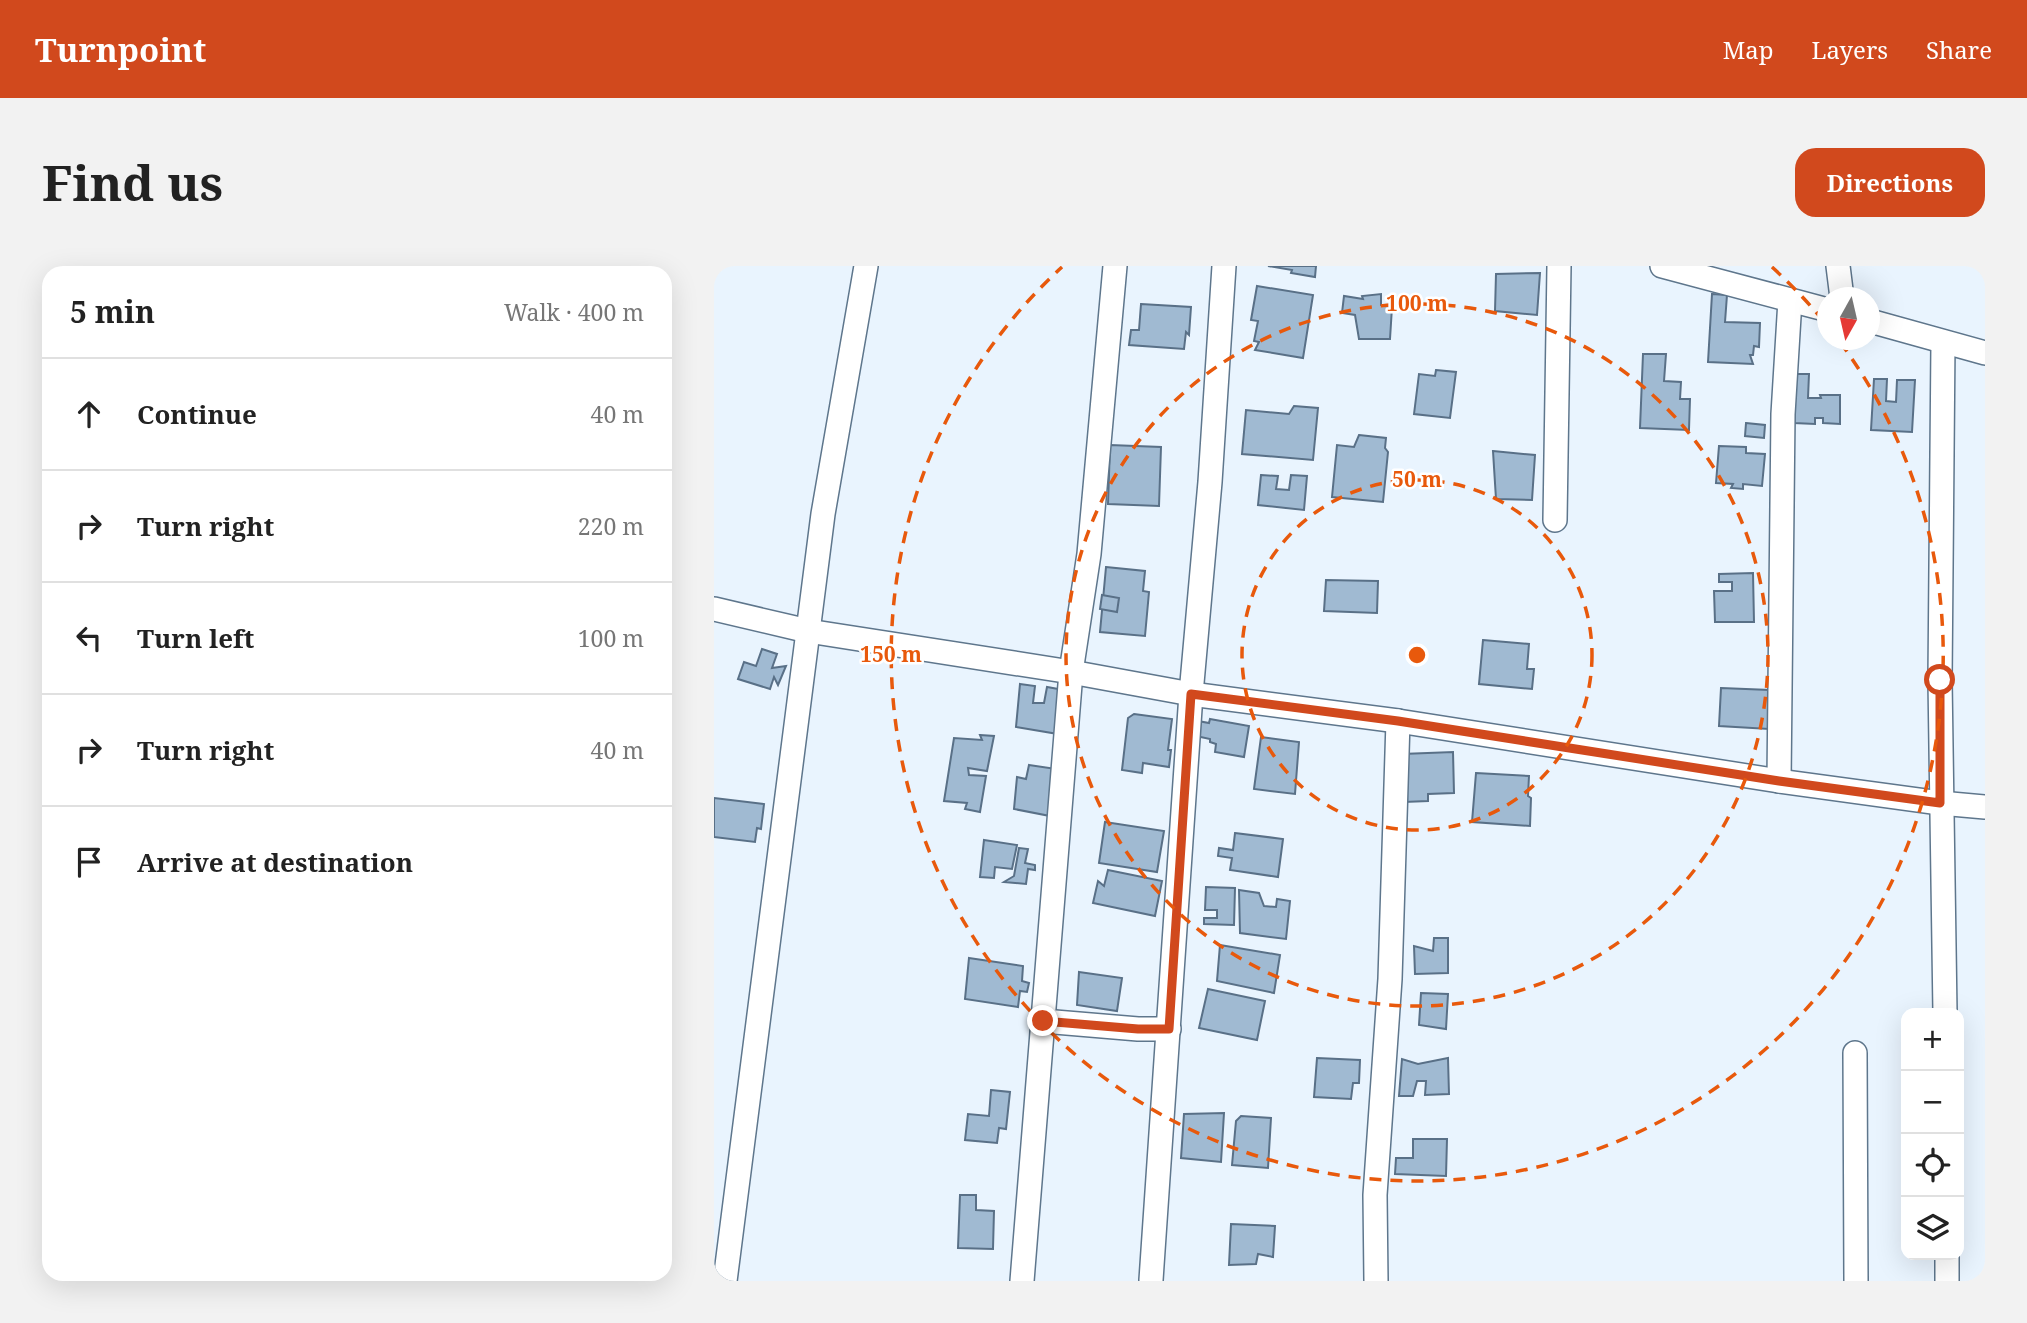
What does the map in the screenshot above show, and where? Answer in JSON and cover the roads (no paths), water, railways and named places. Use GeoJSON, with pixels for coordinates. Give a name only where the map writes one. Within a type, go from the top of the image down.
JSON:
{"type":"FeatureCollection","features":[{"type":"Feature","properties":{"kind":"street"},"geometry":{"type":"LineString","coordinates":[[726,1281],[822,514],[866,266]]}},
{"type":"Feature","properties":{"kind":"street"},"geometry":{"type":"LineString","coordinates":[[1022,1281],[1071,672],[1089,554],[1115,266]]}},
{"type":"Feature","properties":{"kind":"street"},"geometry":{"type":"LineString","coordinates":[[1151,1280],[1191,694],[1210,482],[1224,266]]}},
{"type":"Feature","properties":{"kind":"street"},"geometry":{"type":"LineString","coordinates":[[1555,520],[1559,266]]}},
{"type":"Feature","properties":{"kind":"street"},"geometry":{"type":"LineString","coordinates":[[1662,266],[1817,307]]}},
{"type":"Feature","properties":{"kind":"street"},"geometry":{"type":"LineString","coordinates":[[1838,266],[1841,287]]}},
{"type":"Feature","properties":{"kind":"street"},"geometry":{"type":"LineString","coordinates":[[1779,781],[1783,414],[1790,300]]}},
{"type":"Feature","properties":{"kind":"street"},"geometry":{"type":"LineString","coordinates":[[1880,324],[1985,353]]}},
{"type":"Feature","properties":{"kind":"street"},"geometry":{"type":"LineString","coordinates":[[1943,342],[1940,803],[1945,1008]]}},
{"type":"Feature","properties":{"kind":"street"},"geometry":{"type":"LineString","coordinates":[[714,609],[808,631],[1071,672],[1191,694],[1398,721],[1779,781],[1985,807]]}},
{"type":"Feature","properties":{"kind":"street"},"geometry":{"type":"LineString","coordinates":[[1376,1281],[1375,1195],[1390,979],[1398,721]]}},
{"type":"Feature","properties":{"kind":"street"},"geometry":{"type":"LineString","coordinates":[[1043,1021],[1169,1029]]}},
{"type":"Feature","properties":{"kind":"street"},"geometry":{"type":"LineString","coordinates":[[1855,1054],[1856,1281]]}},
{"type":"Feature","properties":{"kind":"street"},"geometry":{"type":"LineString","coordinates":[[1947,1260],[1947,1281]]}}]}
